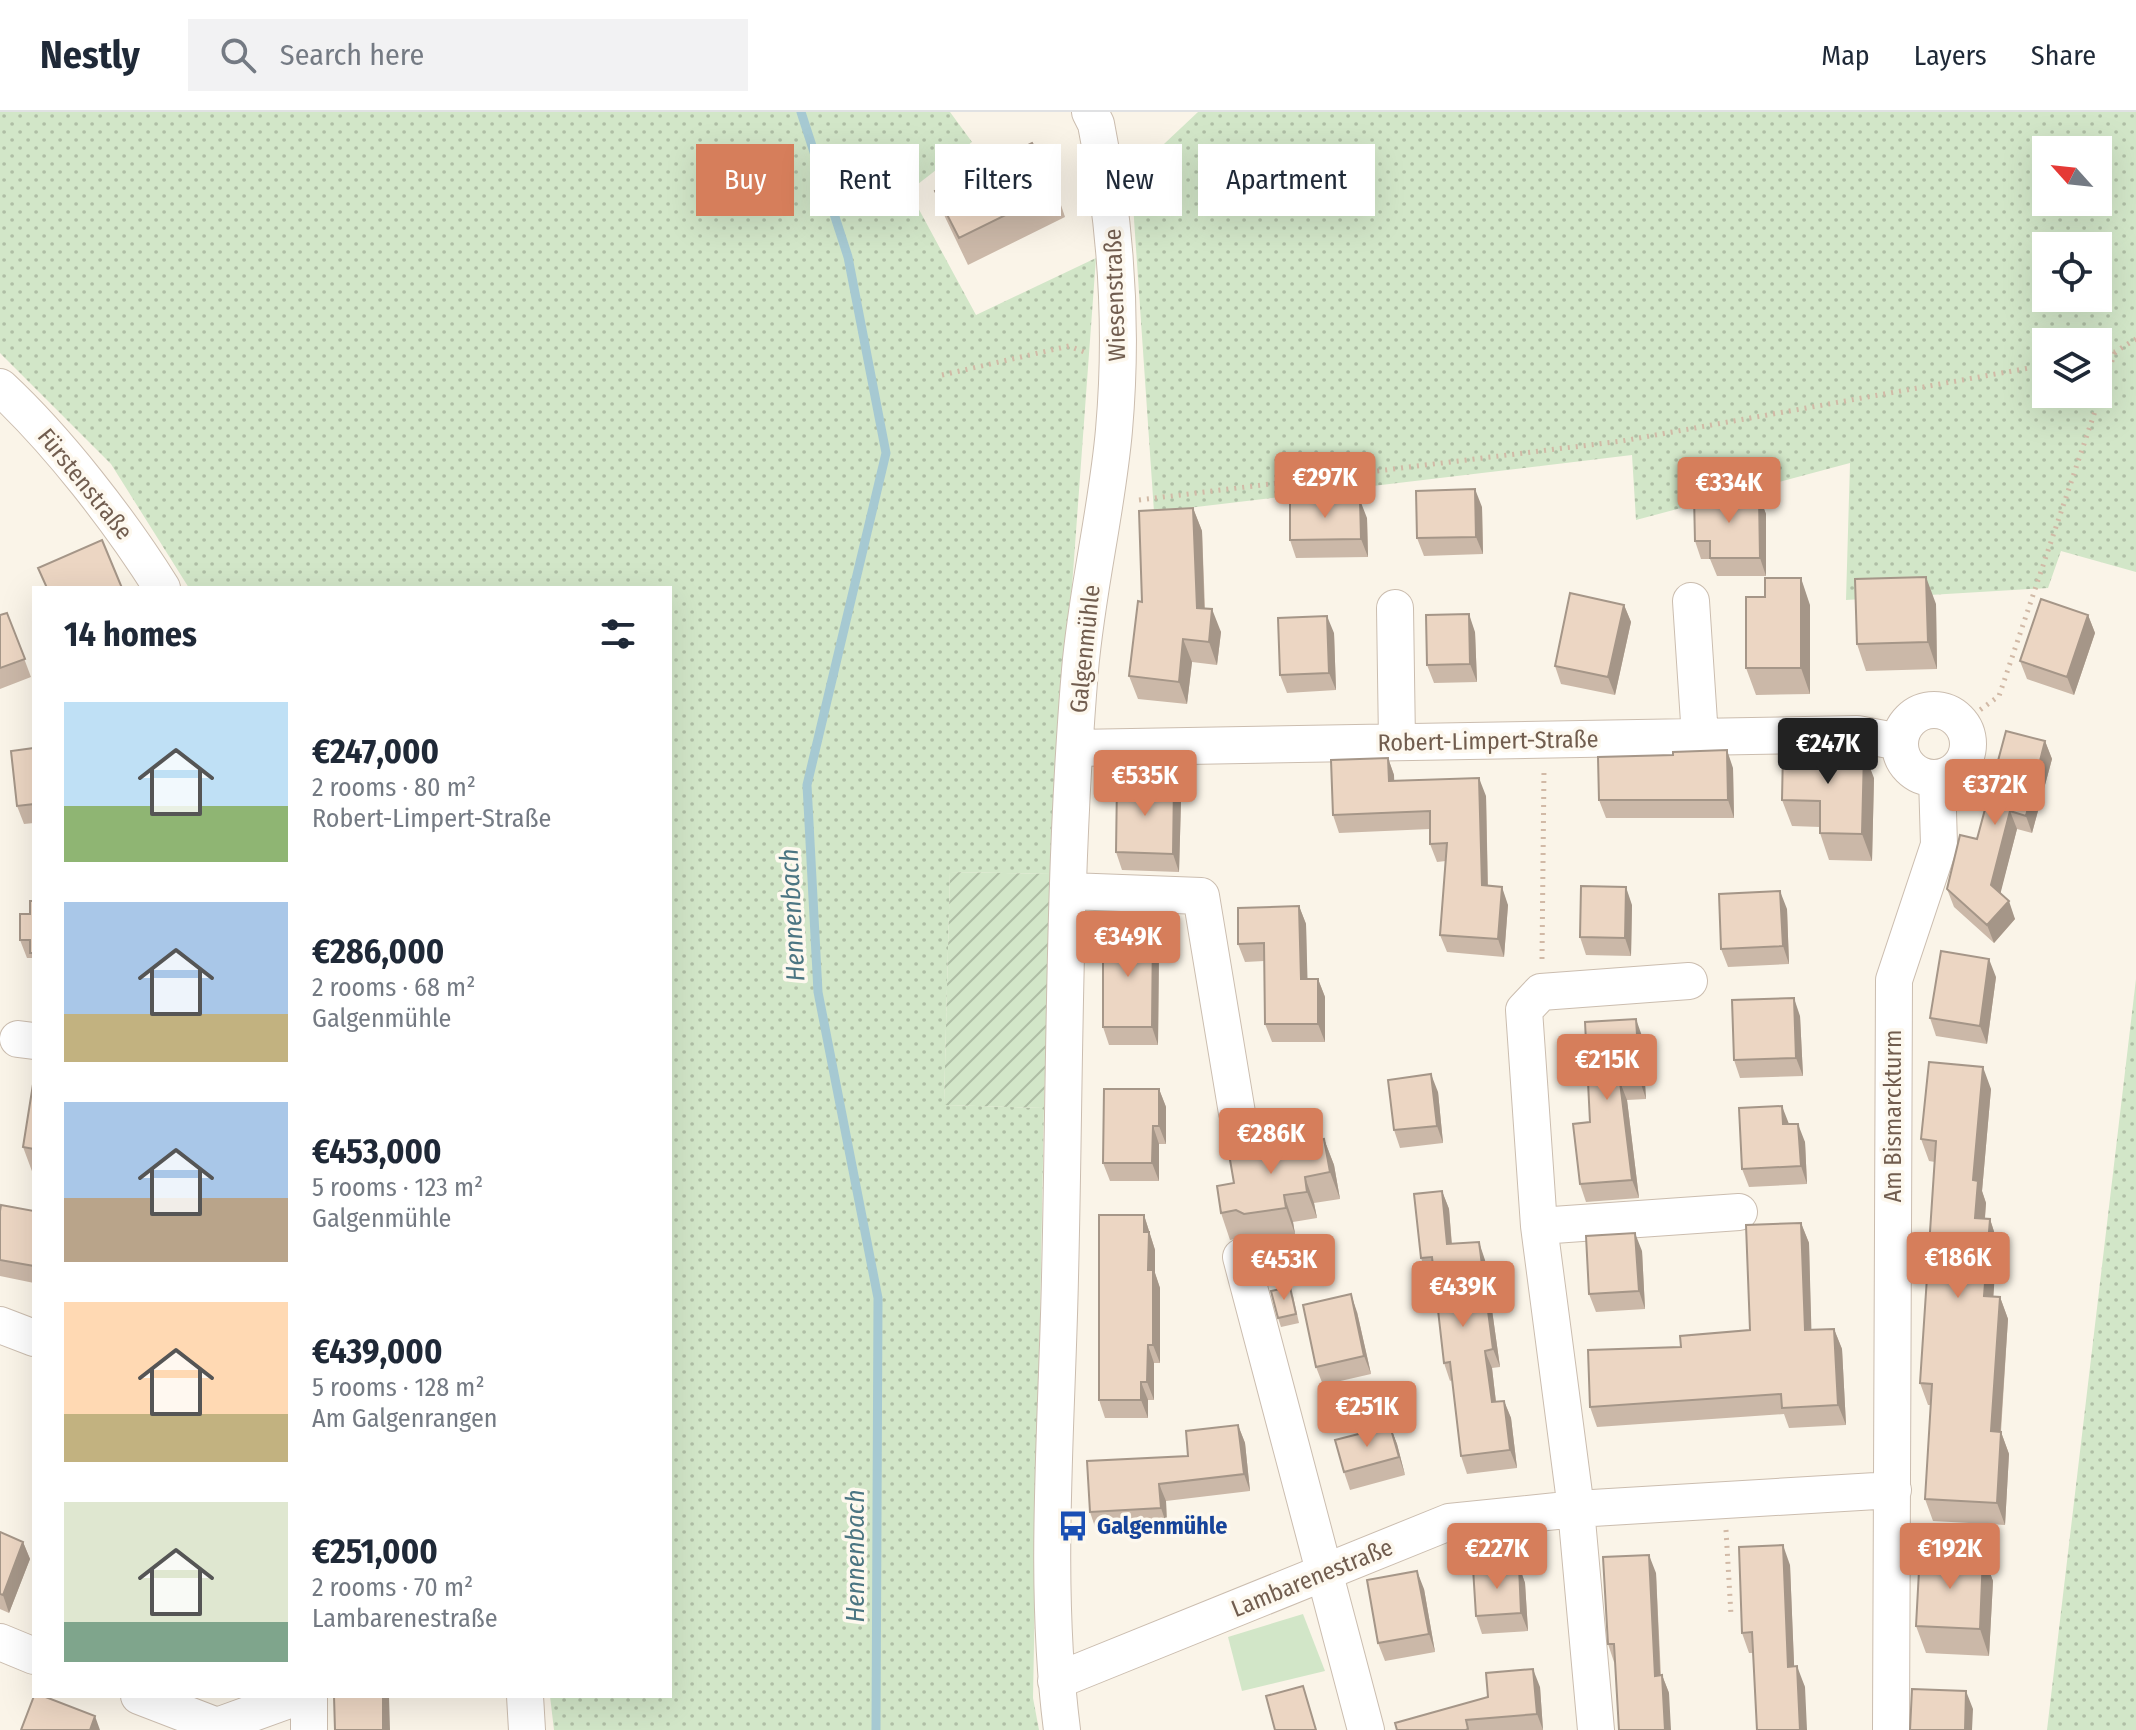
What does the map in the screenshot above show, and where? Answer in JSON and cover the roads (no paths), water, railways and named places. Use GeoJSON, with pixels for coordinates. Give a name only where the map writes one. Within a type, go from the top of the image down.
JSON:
{"type":"FeatureCollection","features":[{"type":"Feature","properties":{"kind":"street","name":"Wiesenstraße"},"geometry":{"type":"LineString","coordinates":[[1090,112],[1096,124],[1112,205],[1118,364],[1114,433]]}},
{"type":"Feature","properties":{"kind":"street","name":"Fürstenstraße"},"geometry":{"type":"LineString","coordinates":[[0,387],[24,409],[136,547],[161,586]]}},
{"type":"Feature","properties":{"kind":"street","name":"Galgenmühle"},"geometry":{"type":"LineString","coordinates":[[1062,1730],[1056,1681],[1055,1525],[1069,891],[1080,667],[1114,433]]}},
{"type":"Feature","properties":{"kind":"street"},"geometry":{"type":"LineString","coordinates":[[1691,601],[1700,737]]}},
{"type":"Feature","properties":{"kind":"street"},"geometry":{"type":"LineString","coordinates":[[1395,608],[1397,742]]}},
{"type":"Feature","properties":{"kind":"street"},"geometry":{"type":"LineString","coordinates":[[1942,711],[1961,724],[1967,735],[1965,758],[1948,775],[1937,778],[1915,773],[1906,765],[1900,742],[1902,730],[1919,713],[1942,711]]}},
{"type":"Feature","properties":{"kind":"street","name":"Robert-Limpert-Straße"},"geometry":{"type":"LineString","coordinates":[[1075,748],[1857,734],[1900,742]]}},
{"type":"Feature","properties":{"kind":"street","name":"Am Bismarckturm"},"geometry":{"type":"LineString","coordinates":[[1891,1730],[1894,980],[1939,845],[1937,778]]}},
{"type":"Feature","properties":{"kind":"street"},"geometry":{"type":"LineString","coordinates":[[1069,891],[1201,896],[1237,1113]]}},
{"type":"Feature","properties":{"kind":"street"},"geometry":{"type":"LineString","coordinates":[[1596,1730],[1576,1509],[1539,1226],[1532,1001],[1689,981]]}},
{"type":"Feature","properties":{"kind":"street"},"geometry":{"type":"LineString","coordinates":[[1539,1226],[1739,1212]]}},
{"type":"Feature","properties":{"kind":"street"},"geometry":{"type":"LineString","coordinates":[[1241,1257],[1322,1575],[1366,1730]]}},
{"type":"Feature","properties":{"kind":"street"},"geometry":{"type":"LineString","coordinates":[[0,1325],[32,1337]]}},
{"type":"Feature","properties":{"kind":"street","name":"Lambarenestraße"},"geometry":{"type":"LineString","coordinates":[[1056,1681],[1449,1522],[1576,1509],[1893,1490]]}},
{"type":"Feature","properties":{"kind":"street"},"geometry":{"type":"LineString","coordinates":[[0,1642],[32,1655]]}},
{"type":"Feature","properties":{"kind":"street"},"geometry":{"type":"LineString","coordinates":[[144,1698],[217,1726],[294,1698]]}},
{"type":"Feature","properties":{"kind":"street"},"geometry":{"type":"LineString","coordinates":[[309,1698],[309,1730]]}},
{"type":"Feature","properties":{"kind":"street"},"geometry":{"type":"LineString","coordinates":[[525,1698],[527,1730]]}},
{"type":"Feature","properties":{"kind":"waterway","name":"Hennenbach"},"geometry":{"type":"LineString","coordinates":[[801,112],[848,257],[886,453],[807,785],[818,992],[878,1298],[876,1730]]}},
{"type":"Feature","properties":{"kind":"place","name":"Galgenmühle"},"geometry":{"type":"Point","coordinates":[1073,1526]}}]}
